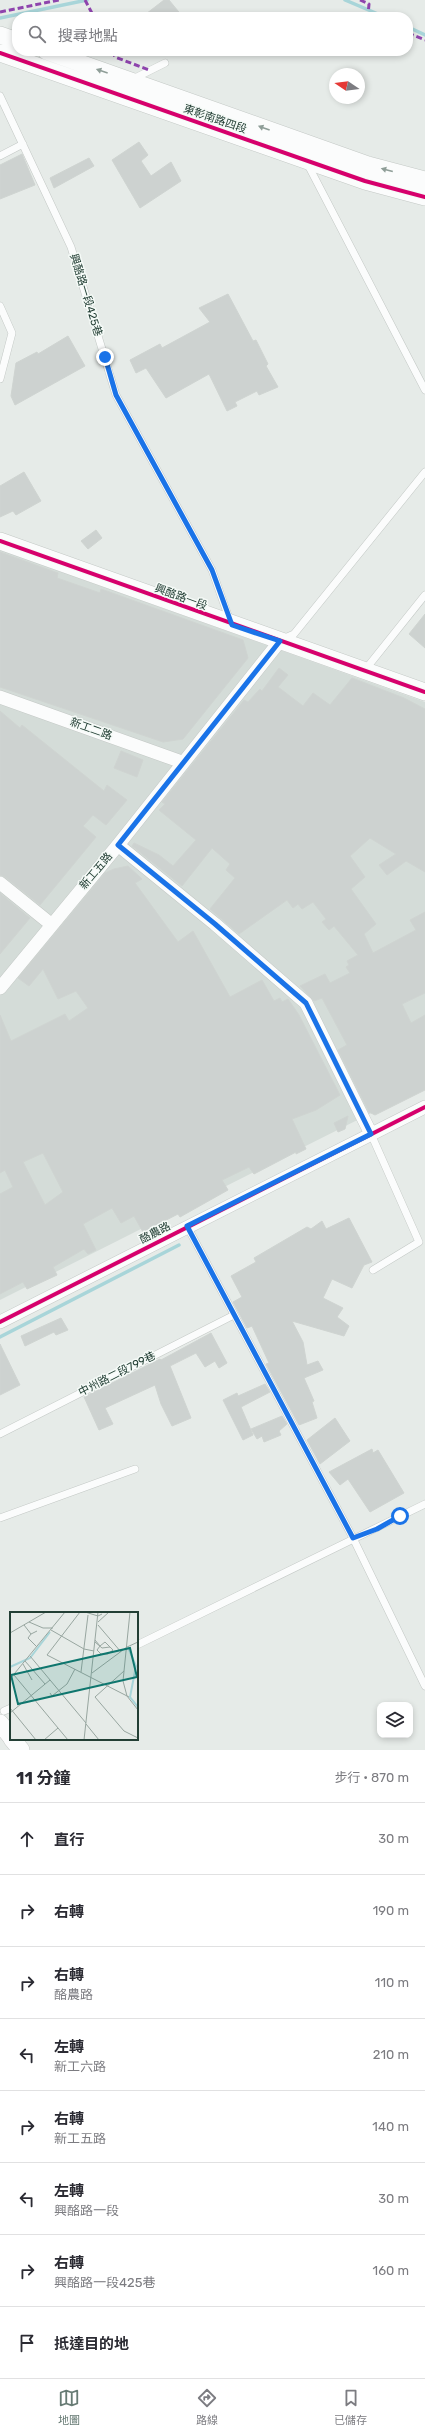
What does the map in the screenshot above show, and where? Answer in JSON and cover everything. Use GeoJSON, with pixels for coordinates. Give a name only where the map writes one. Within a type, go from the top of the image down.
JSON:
{"type":"FeatureCollection","features":[{"type":"Feature","properties":{"kind":"street"},"geometry":{"type":"LineString","coordinates":[[0,35],[12,39]]}},
{"type":"Feature","properties":{"kind":"street","name":"東彰南路四段"},"geometry":{"type":"LineString","coordinates":[[0,53],[365,181],[425,197]]}},
{"type":"Feature","properties":{"kind":"street","name":"東彰南路四段"},"geometry":{"type":"LineString","coordinates":[[60,56],[368,165],[425,180]]}},
{"type":"Feature","properties":{"kind":"street","name":"興酪路一段"},"geometry":{"type":"LineString","coordinates":[[0,541],[232,625],[287,637],[365,670],[425,692]]}},
{"type":"Feature","properties":{"kind":"street","name":"新工五路"},"geometry":{"type":"LineString","coordinates":[[0,988],[118,845],[182,762],[287,637]]}},
{"type":"Feature","properties":{"kind":"street","name":"新工二路"},"geometry":{"type":"LineString","coordinates":[[0,697],[182,762]]}},
{"type":"Feature","properties":{"kind":"street"},"geometry":{"type":"LineString","coordinates":[[118,845],[215,924],[306,1003],[371,1134]]}},
{"type":"Feature","properties":{"kind":"street"},"geometry":{"type":"LineString","coordinates":[[0,883],[52,925]]}},
{"type":"Feature","properties":{"kind":"street","name":"酪農路"},"geometry":{"type":"LineString","coordinates":[[0,1322],[187,1226],[425,1107]]}},
{"type":"Feature","properties":{"kind":"street"},"geometry":{"type":"LineString","coordinates":[[5,1714],[10,1731]]}},
{"type":"Feature","properties":{"kind":"street"},"geometry":{"type":"LineString","coordinates":[[14,1740],[21,1750]]}},
{"type":"Feature","properties":{"kind":"lane"},"geometry":{"type":"LineString","coordinates":[[131,81],[165,63]]}},
{"type":"Feature","properties":{"kind":"lane","name":"興酪路一段425巷"},"geometry":{"type":"LineString","coordinates":[[0,96],[71,247],[116,395],[212,570],[232,625]]}},
{"type":"Feature","properties":{"kind":"lane"},"geometry":{"type":"LineString","coordinates":[[0,156],[23,144]]}},
{"type":"Feature","properties":{"kind":"lane"},"geometry":{"type":"LineString","coordinates":[[306,160],[425,390]]}},
{"type":"Feature","properties":{"kind":"lane"},"geometry":{"type":"LineString","coordinates":[[0,306],[12,333],[0,379]]}},
{"type":"Feature","properties":{"kind":"lane"},"geometry":{"type":"LineString","coordinates":[[287,637],[425,472]]}},
{"type":"Feature","properties":{"kind":"lane"},"geometry":{"type":"LineString","coordinates":[[365,670],[425,595]]}},
{"type":"Feature","properties":{"kind":"lane"},"geometry":{"type":"LineString","coordinates":[[371,1134],[419,1242],[373,1270]]}},
{"type":"Feature","properties":{"kind":"lane"},"geometry":{"type":"LineString","coordinates":[[187,1226],[353,1538],[425,1686]]}},
{"type":"Feature","properties":{"kind":"lane","name":"中州路二段799巷"},"geometry":{"type":"LineString","coordinates":[[0,1434],[234,1314]]}},
{"type":"Feature","properties":{"kind":"lane"},"geometry":{"type":"LineString","coordinates":[[0,1518],[135,1469]]}},
{"type":"Feature","properties":{"kind":"lane"},"geometry":{"type":"LineString","coordinates":[[138,1645],[353,1538],[377,1529],[425,1504]]}},
{"type":"Feature","properties":{"kind":"shaded area"},"geometry":{"type":"Polygon","coordinates":[[[0,550],[425,702],[425,1086],[0,1300],[0,550]]]}},
{"type":"Feature","properties":{"kind":"building"},"geometry":{"type":"Polygon","coordinates":[[[164,0],[169,0],[179,12],[148,12],[164,0]]]}},
{"type":"Feature","properties":{"kind":"building"},"geometry":{"type":"Polygon","coordinates":[[[139,142],[148,155],[141,161],[151,176],[171,162],[181,181],[140,208],[112,160],[139,142]]]}},
{"type":"Feature","properties":{"kind":"building"},"geometry":{"type":"Polygon","coordinates":[[[22,154],[35,185],[0,199],[0,165],[22,154]]]}},
{"type":"Feature","properties":{"kind":"building"},"geometry":{"type":"Polygon","coordinates":[[[89,158],[94,166],[54,188],[50,178],[89,158]]]}},
{"type":"Feature","properties":{"kind":"building"},"geometry":{"type":"Polygon","coordinates":[[[228,294],[253,341],[256,340],[268,364],[266,366],[278,387],[259,395],[257,391],[235,402],[237,406],[227,411],[209,374],[166,398],[146,368],[136,373],[130,360],[160,344],[162,348],[210,322],[199,308],[228,294]]]}},
{"type":"Feature","properties":{"kind":"building"},"geometry":{"type":"Polygon","coordinates":[[[68,336],[85,366],[15,405],[11,396],[16,363],[37,352],[38,354],[68,336]]]}},
{"type":"Feature","properties":{"kind":"building"},"geometry":{"type":"Polygon","coordinates":[[[24,472],[41,501],[16,515],[13,511],[0,517],[0,486],[24,472]]]}},
{"type":"Feature","properties":{"kind":"building"},"geometry":{"type":"Polygon","coordinates":[[[96,530],[102,538],[88,549],[81,541],[96,530]]]}},
{"type":"Feature","properties":{"kind":"building"},"geometry":{"type":"Polygon","coordinates":[[[0,552],[58,573],[57,578],[100,593],[101,589],[243,640],[248,658],[183,739],[163,742],[0,687],[0,552]]]}},
{"type":"Feature","properties":{"kind":"building"},"geometry":{"type":"Polygon","coordinates":[[[425,614],[425,648],[409,634],[425,614]]]}},
{"type":"Feature","properties":{"kind":"building"},"geometry":{"type":"Polygon","coordinates":[[[279,668],[288,675],[278,687],[303,706],[313,693],[330,705],[352,678],[404,698],[425,709],[425,872],[406,861],[387,875],[379,865],[396,854],[370,838],[350,856],[365,877],[351,889],[376,924],[364,934],[373,953],[416,930],[410,920],[425,912],[425,993],[402,1004],[411,1023],[425,1015],[425,1090],[375,1115],[369,1112],[338,1050],[347,1045],[322,998],[314,1001],[300,986],[325,974],[330,983],[350,973],[346,967],[349,965],[347,961],[358,955],[334,926],[329,930],[322,922],[326,919],[313,902],[302,909],[298,904],[293,908],[287,900],[239,934],[210,909],[235,878],[226,870],[230,864],[212,848],[182,886],[132,846],[134,843],[159,855],[173,866],[196,840],[159,810],[165,804],[162,802],[244,700],[248,702],[260,689],[262,691],[279,668]]]}},
{"type":"Feature","properties":{"kind":"building"},"geometry":{"type":"Polygon","coordinates":[[[0,711],[20,728],[22,725],[104,791],[107,785],[127,800],[106,825],[93,815],[83,826],[96,837],[40,905],[5,877],[0,875],[0,711]]]}},
{"type":"Feature","properties":{"kind":"building"},"geometry":{"type":"Polygon","coordinates":[[[121,751],[143,760],[137,777],[114,768],[121,751]]]}},
{"type":"Feature","properties":{"kind":"building"},"geometry":{"type":"Polygon","coordinates":[[[128,866],[142,879],[135,883],[178,942],[193,931],[230,997],[262,980],[274,1001],[280,998],[282,1002],[288,999],[299,1015],[340,1095],[316,1110],[292,1119],[306,1149],[296,1154],[296,1152],[254,1174],[249,1167],[222,1180],[228,1190],[180,1217],[178,1214],[143,1232],[134,1216],[121,1223],[112,1208],[83,1224],[96,1250],[88,1254],[84,1249],[53,1267],[57,1275],[27,1289],[23,1282],[0,1294],[0,1194],[13,1187],[5,1170],[0,1173],[0,1015],[11,1041],[65,1014],[69,1021],[88,1008],[76,991],[58,999],[43,969],[29,986],[18,978],[105,873],[114,869],[128,866]],[[43,1153],[23,1162],[45,1205],[63,1192],[43,1153]]]}},
{"type":"Feature","properties":{"kind":"building"},"geometry":{"type":"Polygon","coordinates":[[[0,893],[30,918],[0,954],[0,893]]]}},
{"type":"Feature","properties":{"kind":"building"},"geometry":{"type":"Polygon","coordinates":[[[348,1116],[345,1129],[338,1132],[334,1123],[348,1116]]]}},
{"type":"Feature","properties":{"kind":"building"},"geometry":{"type":"Polygon","coordinates":[[[349,1218],[372,1262],[364,1265],[352,1288],[332,1279],[323,1298],[343,1308],[337,1317],[349,1326],[344,1336],[292,1321],[303,1342],[307,1365],[318,1361],[323,1370],[304,1378],[314,1401],[312,1402],[317,1418],[299,1425],[266,1364],[269,1363],[252,1326],[247,1328],[233,1302],[242,1297],[231,1276],[256,1262],[254,1258],[307,1227],[311,1229],[322,1221],[326,1229],[349,1218]]]}},
{"type":"Feature","properties":{"kind":"building"},"geometry":{"type":"Polygon","coordinates":[[[61,1318],[68,1330],[56,1335],[54,1332],[25,1346],[21,1336],[61,1318]]]}},
{"type":"Feature","properties":{"kind":"building"},"geometry":{"type":"Polygon","coordinates":[[[211,1333],[227,1363],[219,1368],[215,1361],[205,1367],[196,1353],[170,1366],[191,1418],[172,1426],[161,1404],[155,1385],[105,1408],[113,1424],[99,1430],[84,1397],[160,1359],[161,1360],[211,1333]]]}},
{"type":"Feature","properties":{"kind":"building"},"geometry":{"type":"Polygon","coordinates":[[[0,1344],[20,1385],[0,1395],[0,1344]]]}},
{"type":"Feature","properties":{"kind":"building"},"geometry":{"type":"Polygon","coordinates":[[[265,1384],[270,1392],[241,1407],[253,1435],[243,1440],[223,1400],[237,1393],[238,1396],[265,1384]]]}},
{"type":"Feature","properties":{"kind":"building"},"geometry":{"type":"Polygon","coordinates":[[[282,1416],[287,1424],[279,1431],[281,1435],[264,1442],[262,1436],[257,1439],[251,1429],[282,1416]]]}},
{"type":"Feature","properties":{"kind":"building"},"geometry":{"type":"Polygon","coordinates":[[[335,1418],[350,1441],[320,1464],[307,1440],[335,1418]]]}},
{"type":"Feature","properties":{"kind":"building"},"geometry":{"type":"Polygon","coordinates":[[[372,1449],[373,1453],[378,1450],[404,1493],[370,1512],[348,1479],[340,1485],[329,1472],[372,1449]]]}},
{"type":"Feature","properties":{"kind":"waterway"},"geometry":{"type":"LineString","coordinates":[[29,12],[87,0]]}},
{"type":"Feature","properties":{"kind":"waterway"},"geometry":{"type":"LineString","coordinates":[[345,0],[373,12]]}},
{"type":"Feature","properties":{"kind":"waterway"},"geometry":{"type":"LineString","coordinates":[[0,18],[12,16]]}},
{"type":"Feature","properties":{"kind":"waterway"},"geometry":{"type":"LineString","coordinates":[[413,29],[425,35]]}},
{"type":"Feature","properties":{"kind":"waterway"},"geometry":{"type":"LineString","coordinates":[[0,1337],[179,1245]]}},
{"type":"Feature","properties":{"kind":"marked path"},"geometry":{"type":"LineString","coordinates":[[0,12],[59,0]]}},
{"type":"Feature","properties":{"kind":"marked path"},"geometry":{"type":"LineString","coordinates":[[85,0],[91,12]]}},
{"type":"Feature","properties":{"kind":"marked path"},"geometry":{"type":"LineString","coordinates":[[360,0],[369,4],[368,12]]}},
{"type":"Feature","properties":{"kind":"marked path"},"geometry":{"type":"LineString","coordinates":[[413,35],[425,40]]}},
{"type":"Feature","properties":{"kind":"marked path"},"geometry":{"type":"LineString","coordinates":[[114,56],[149,70]]}},
{"type":"Feature","properties":{"kind":"cycle path"},"geometry":{"type":"LineString","coordinates":[[0,53],[365,181],[425,197]]}},
{"type":"Feature","properties":{"kind":"cycle path"},"geometry":{"type":"LineString","coordinates":[[0,541],[425,692]]}},
{"type":"Feature","properties":{"kind":"cycle path"},"geometry":{"type":"LineString","coordinates":[[0,1322],[425,1107]]}},
{"type":"Feature","properties":{"kind":"route"},"geometry":{"type":"LineString","coordinates":[[105,357],[116,395],[212,570],[232,625],[280,641],[182,762],[118,845],[264,965],[306,1003],[371,1134],[187,1226],[353,1538],[377,1529],[400,1516]]}}]}
